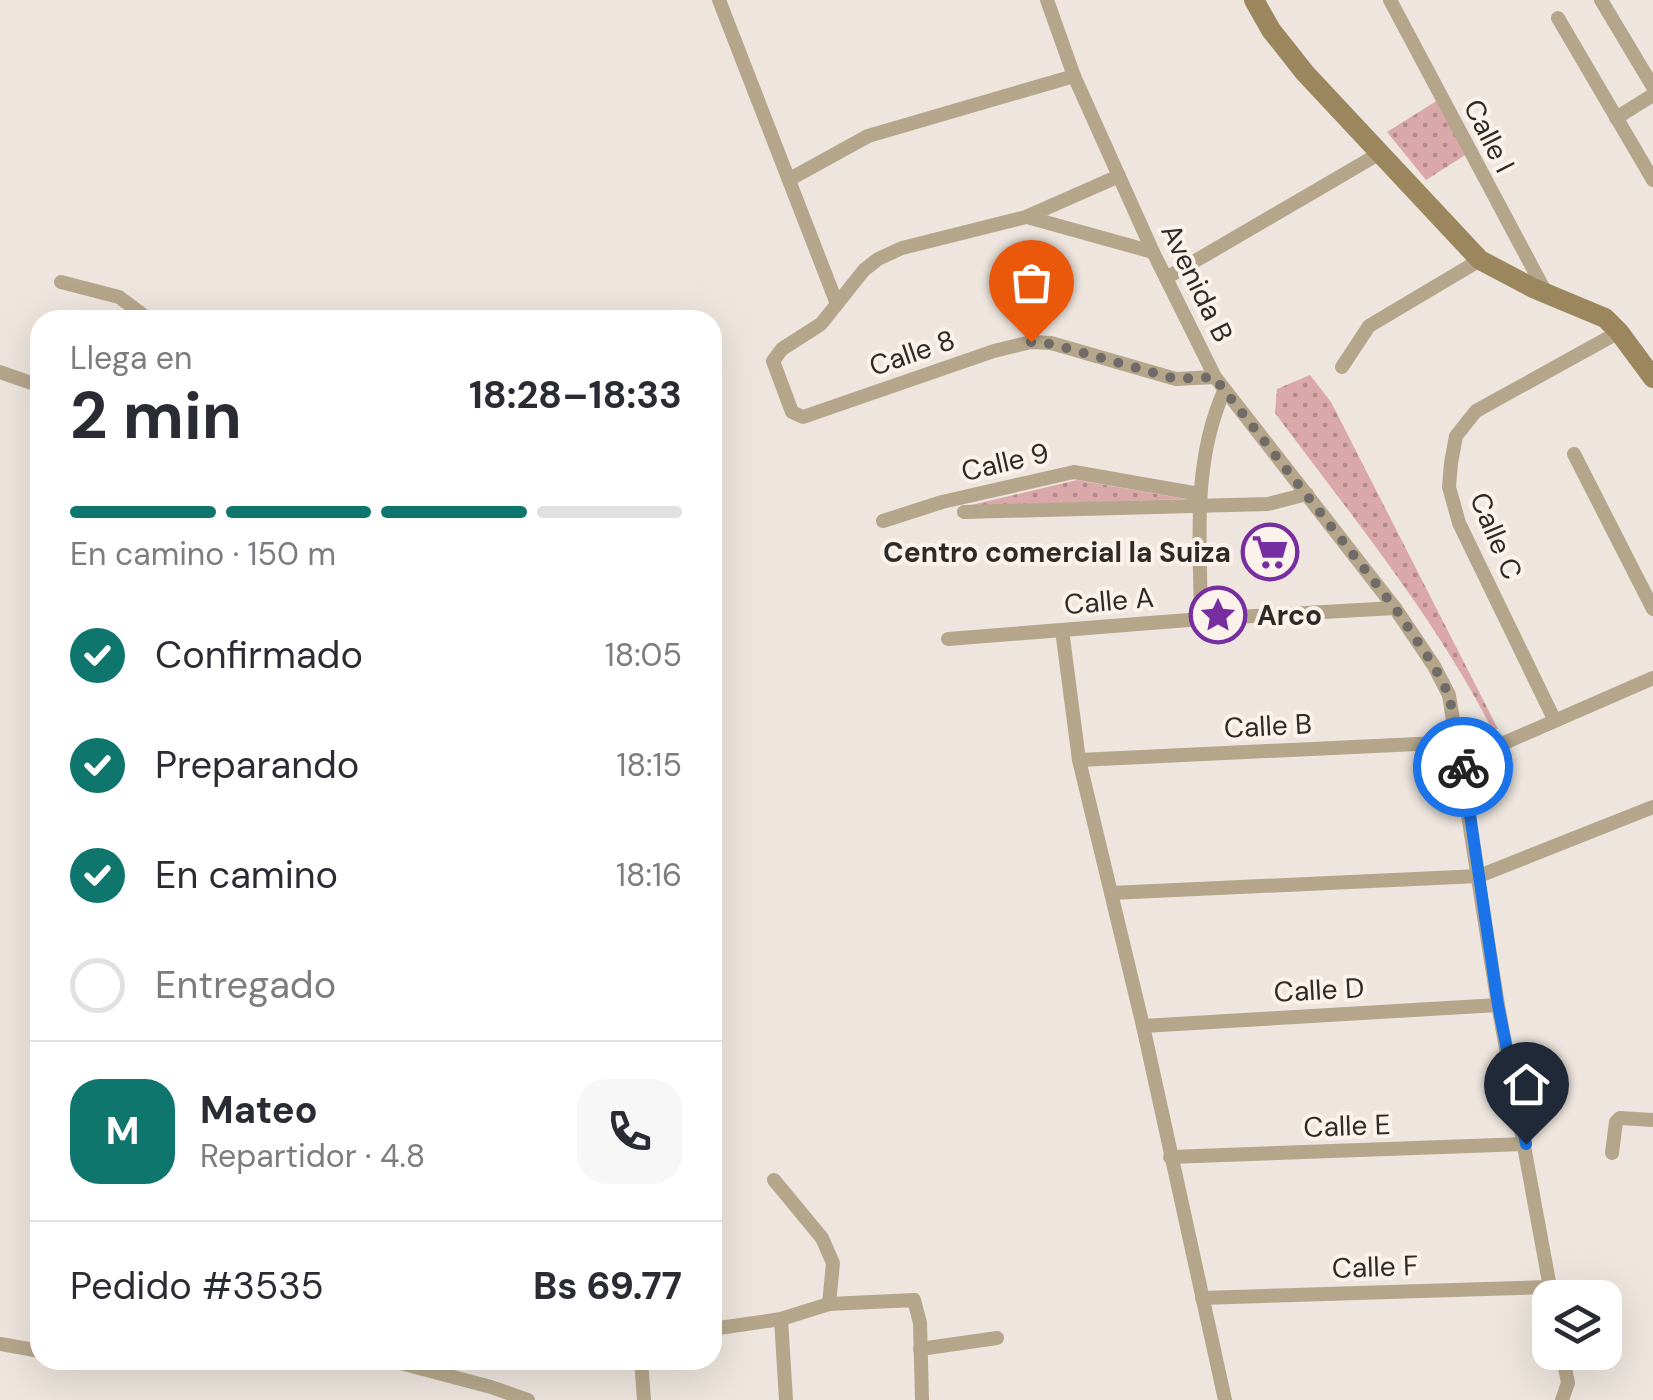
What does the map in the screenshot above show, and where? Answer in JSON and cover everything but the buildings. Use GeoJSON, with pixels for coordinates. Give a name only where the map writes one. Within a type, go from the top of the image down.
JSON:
{"type":"FeatureCollection","features":[{"type":"Feature","properties":{"kind":"street"},"geometry":{"type":"LineString","coordinates":[[719,0],[837,304]]}},
{"type":"Feature","properties":{"kind":"street","name":"Avenida B"},"geometry":{"type":"LineString","coordinates":[[1047,0],[1074,76],[1214,377],[1395,608],[1449,695],[1498,1005],[1549,1280]]}},
{"type":"Feature","properties":{"kind":"street"},"geometry":{"type":"LineString","coordinates":[[1254,0],[1281,45],[1480,260],[1599,314],[1619,332],[1653,378]]}},
{"type":"Feature","properties":{"kind":"street","name":"Calle I"},"geometry":{"type":"LineString","coordinates":[[1390,0],[1546,293]]}},
{"type":"Feature","properties":{"kind":"street"},"geometry":{"type":"LineString","coordinates":[[1600,0],[1653,87]]}},
{"type":"Feature","properties":{"kind":"street"},"geometry":{"type":"LineString","coordinates":[[1558,18],[1653,180]]}},
{"type":"Feature","properties":{"kind":"street"},"geometry":{"type":"LineString","coordinates":[[790,179],[868,136],[1074,76]]}},
{"type":"Feature","properties":{"kind":"street"},"geometry":{"type":"LineString","coordinates":[[1616,118],[1653,95]]}},
{"type":"Feature","properties":{"kind":"street"},"geometry":{"type":"LineString","coordinates":[[1166,278],[1382,152]]}},
{"type":"Feature","properties":{"kind":"street"},"geometry":{"type":"LineString","coordinates":[[837,304],[864,270],[902,248],[1026,217],[1119,176]]}},
{"type":"Feature","properties":{"kind":"street"},"geometry":{"type":"LineString","coordinates":[[1026,217],[1153,252]]}},
{"type":"Feature","properties":{"kind":"street"},"geometry":{"type":"LineString","coordinates":[[1342,367],[1369,326],[1480,260]]}},
{"type":"Feature","properties":{"kind":"street"},"geometry":{"type":"LineString","coordinates":[[61,282],[119,298],[136,310]]}},
{"type":"Feature","properties":{"kind":"street","name":"Calle 8"},"geometry":{"type":"LineString","coordinates":[[837,304],[821,324],[782,349],[774,361],[792,412],[803,417],[994,351],[1031,342],[1081,351],[1176,379],[1214,377]]}},
{"type":"Feature","properties":{"kind":"street","name":"Calle C"},"geometry":{"type":"LineString","coordinates":[[1554,719],[1459,522],[1449,487],[1451,463],[1456,436],[1476,411],[1619,332]]}},
{"type":"Feature","properties":{"kind":"street"},"geometry":{"type":"LineString","coordinates":[[0,372],[30,382]]}},
{"type":"Feature","properties":{"kind":"street"},"geometry":{"type":"LineString","coordinates":[[1201,619],[1199,500],[1211,420],[1224,391]]}},
{"type":"Feature","properties":{"kind":"street"},"geometry":{"type":"LineString","coordinates":[[1574,454],[1653,608]]}},
{"type":"Feature","properties":{"kind":"street","name":"Calle 9"},"geometry":{"type":"LineString","coordinates":[[883,521],[942,502],[1074,472],[1199,500]]}},
{"type":"Feature","properties":{"kind":"street"},"geometry":{"type":"LineString","coordinates":[[964,512],[1199,500],[1268,504],[1307,494]]}},
{"type":"Feature","properties":{"kind":"street","name":"Calle A"},"geometry":{"type":"LineString","coordinates":[[948,639],[1395,608]]}},
{"type":"Feature","properties":{"kind":"street"},"geometry":{"type":"LineString","coordinates":[[1062,630],[1079,760],[1143,1026],[1224,1400]]}},
{"type":"Feature","properties":{"kind":"street","name":"Calle B"},"geometry":{"type":"LineString","coordinates":[[1079,760],[1504,743],[1653,678]]}},
{"type":"Feature","properties":{"kind":"street"},"geometry":{"type":"LineString","coordinates":[[1111,892],[1479,876],[1653,807]]}},
{"type":"Feature","properties":{"kind":"street","name":"Calle D"},"geometry":{"type":"LineString","coordinates":[[1143,1026],[1498,1005]]}},
{"type":"Feature","properties":{"kind":"street"},"geometry":{"type":"LineString","coordinates":[[1612,1153],[1616,1122],[1620,1118],[1653,1120]]}},
{"type":"Feature","properties":{"kind":"street","name":"Calle E"},"geometry":{"type":"LineString","coordinates":[[1170,1157],[1526,1144]]}},
{"type":"Feature","properties":{"kind":"street"},"geometry":{"type":"LineString","coordinates":[[774,1180],[822,1238],[834,1262],[829,1304]]}},
{"type":"Feature","properties":{"kind":"street","name":"Calle F"},"geometry":{"type":"LineString","coordinates":[[1202,1298],[1532,1292]]}},
{"type":"Feature","properties":{"kind":"street"},"geometry":{"type":"LineString","coordinates":[[722,1328],[782,1319],[829,1304],[914,1300],[920,1322],[922,1400]]}},
{"type":"Feature","properties":{"kind":"street"},"geometry":{"type":"LineString","coordinates":[[782,1319],[786,1400]]}},
{"type":"Feature","properties":{"kind":"street"},"geometry":{"type":"LineString","coordinates":[[920,1349],[998,1338]]}},
{"type":"Feature","properties":{"kind":"street"},"geometry":{"type":"LineString","coordinates":[[0,1344],[30,1349]]}},
{"type":"Feature","properties":{"kind":"street"},"geometry":{"type":"LineString","coordinates":[[424,1370],[528,1400]]}},
{"type":"Feature","properties":{"kind":"street"},"geometry":{"type":"LineString","coordinates":[[642,1370],[644,1400]]}},
{"type":"Feature","properties":{"kind":"street"},"geometry":{"type":"LineString","coordinates":[[1562,1400],[1568,1383],[1565,1370]]}},
{"type":"Feature","properties":{"kind":"shaded area"},"geometry":{"type":"Polygon","coordinates":[[[1438,100],[1470,152],[1426,180],[1387,132],[1438,100]]]}},
{"type":"Feature","properties":{"kind":"shaded area"},"geometry":{"type":"Polygon","coordinates":[[[1310,375],[1331,402],[1498,729],[1492,729],[1444,646],[1390,567],[1275,413],[1277,389],[1310,375]]]}},
{"type":"Feature","properties":{"kind":"shaded area"},"geometry":{"type":"Polygon","coordinates":[[[1077,480],[1186,499],[967,506],[1077,480]]]}},
{"type":"Feature","properties":{"kind":"way so far"},"geometry":{"type":"LineString","coordinates":[[1031,342],[1096,355],[1176,379],[1214,377],[1395,608],[1434,666],[1449,695],[1463,767]]}},
{"type":"Feature","properties":{"kind":"place","name":"Centro comercial la Suiza"},"geometry":{"type":"Point","coordinates":[1270,552]}},
{"type":"Feature","properties":{"kind":"place","name":"Arco"},"geometry":{"type":"Point","coordinates":[1218,615]}},
{"type":"Feature","properties":{"kind":"route"},"geometry":{"type":"LineString","coordinates":[[1463,767],[1498,1005],[1526,1144]]}}]}
